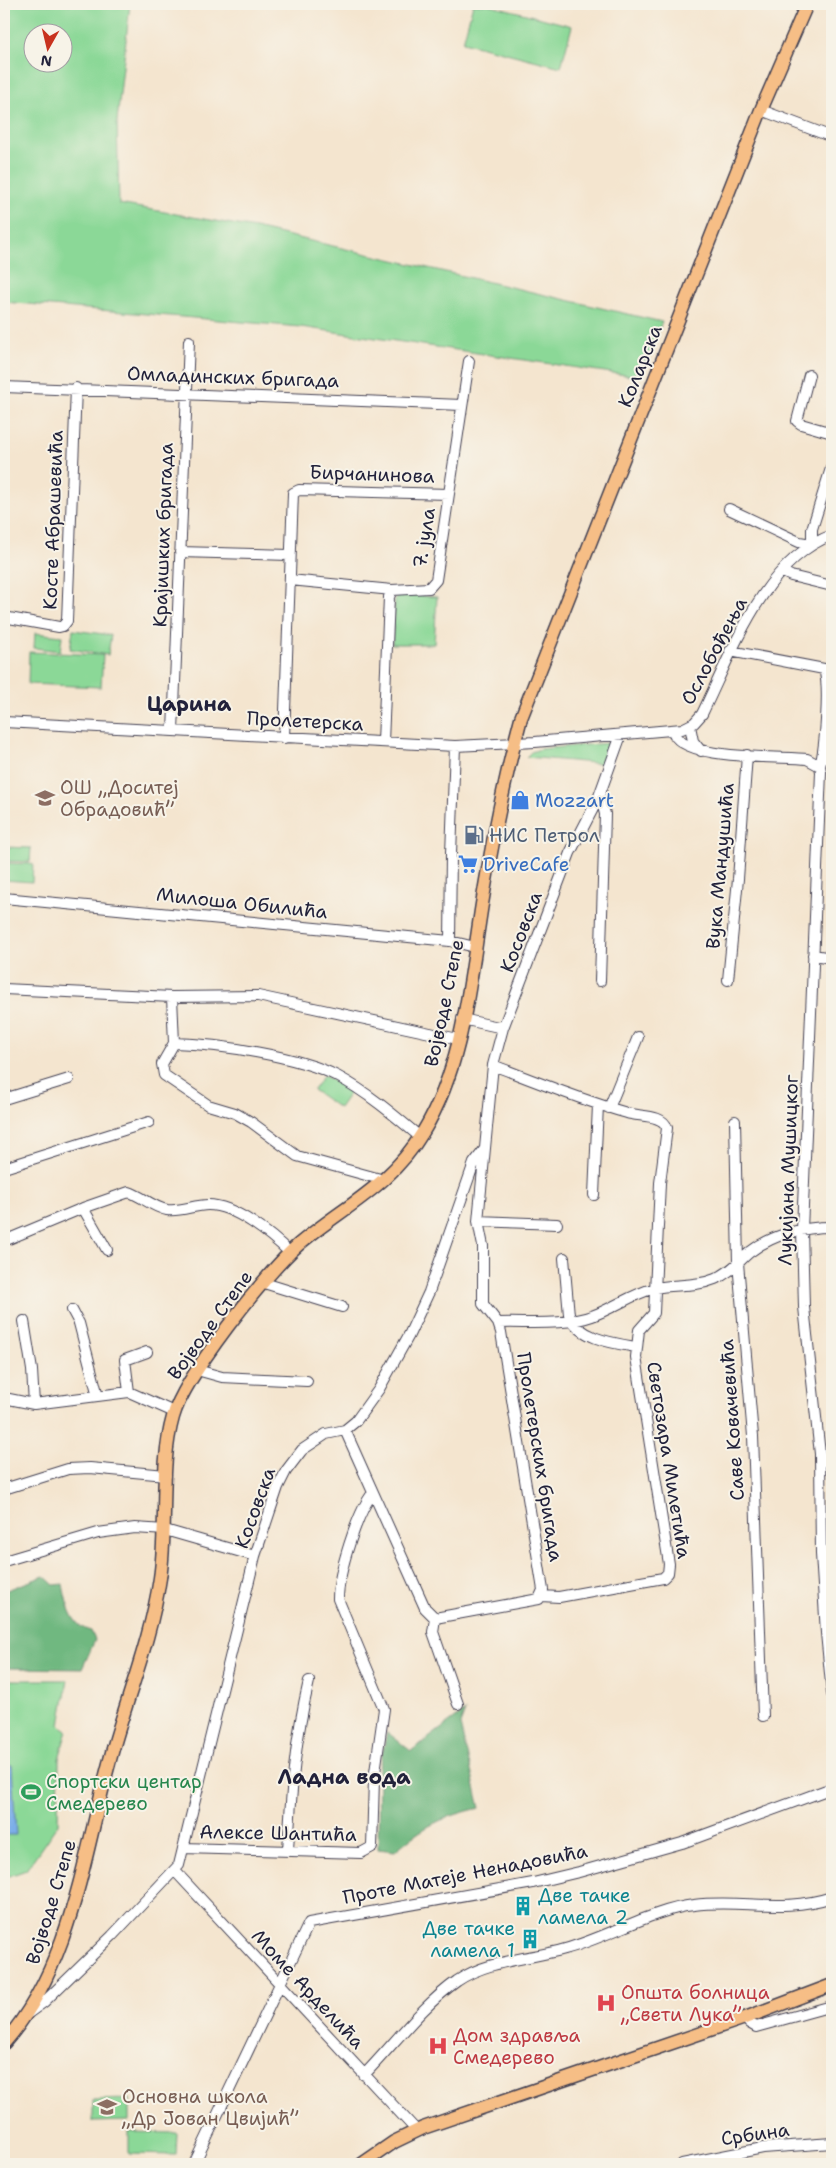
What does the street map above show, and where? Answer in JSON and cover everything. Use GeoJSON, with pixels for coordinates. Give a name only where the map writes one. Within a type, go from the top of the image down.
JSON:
{"type":"FeatureCollection","features":[{"type":"Feature","properties":{"kind":"main road","name":"Коларска"},"geometry":{"type":"LineString","coordinates":[[514,744],[534,683],[761,110],[807,4]]}},
{"type":"Feature","properties":{"kind":"main road","name":"Војводе Степе"},"geometry":{"type":"LineString","coordinates":[[4,2043],[25,2015],[52,1970],[66,1929],[111,1756],[152,1616],[160,1580],[165,1530],[168,1444],[174,1412],[197,1370],[264,1283],[290,1253],[384,1180],[409,1153],[420,1136],[444,1088],[458,1039],[514,744]]}},
{"type":"Feature","properties":{"kind":"main road"},"geometry":{"type":"LineString","coordinates":[[362,2164],[394,2142],[417,2130],[746,2018],[832,1985]]}},
{"type":"Feature","properties":{"kind":"street"},"geometry":{"type":"LineString","coordinates":[[761,110],[832,137]]}},
{"type":"Feature","properties":{"kind":"street","name":"Крајишких бригада"},"geometry":{"type":"LineString","coordinates":[[173,731],[185,393],[189,341]]}},
{"type":"Feature","properties":{"kind":"street","name":"7. јула"},"geometry":{"type":"LineString","coordinates":[[392,590],[424,589],[434,584],[469,361]]}},
{"type":"Feature","properties":{"kind":"street"},"geometry":{"type":"LineString","coordinates":[[809,375],[798,421],[801,424],[832,433]]}},
{"type":"Feature","properties":{"kind":"street","name":"Омладинских бригада"},"geometry":{"type":"LineString","coordinates":[[4,386],[462,405]]}},
{"type":"Feature","properties":{"kind":"street","name":"Косте Абрашевића"},"geometry":{"type":"LineString","coordinates":[[9,618],[58,627],[63,626],[67,621],[76,388]]}},
{"type":"Feature","properties":{"kind":"street"},"geometry":{"type":"LineString","coordinates":[[729,509],[799,542],[812,544],[812,529],[832,465]]}},
{"type":"Feature","properties":{"kind":"street","name":"Бирчанинова"},"geometry":{"type":"LineString","coordinates":[[289,555],[292,498],[295,491],[449,494]]}},
{"type":"Feature","properties":{"kind":"street","name":"Ослобођења"},"geometry":{"type":"LineString","coordinates":[[514,744],[673,730],[690,726],[702,714],[730,651],[746,622],[783,572],[812,544],[832,535]]}},
{"type":"Feature","properties":{"kind":"street"},"geometry":{"type":"LineString","coordinates":[[180,552],[289,555],[290,580],[284,738]]}},
{"type":"Feature","properties":{"kind":"street"},"geometry":{"type":"LineString","coordinates":[[783,572],[791,576],[832,586]]}},
{"type":"Feature","properties":{"kind":"street"},"geometry":{"type":"LineString","coordinates":[[290,580],[392,590],[388,605],[383,742]]}},
{"type":"Feature","properties":{"kind":"street"},"geometry":{"type":"LineString","coordinates":[[730,651],[828,669]]}},
{"type":"Feature","properties":{"kind":"street","name":"Лукијана Мушицког"},"geometry":{"type":"LineString","coordinates":[[828,669],[820,766],[821,794],[802,1230],[804,1307],[820,1454],[821,1554],[832,1694]]}},
{"type":"Feature","properties":{"kind":"street","name":"Пролетерска"},"geometry":{"type":"LineString","coordinates":[[4,722],[456,746],[514,744]]}},
{"type":"Feature","properties":{"kind":"street"},"geometry":{"type":"LineString","coordinates":[[690,726],[693,741],[702,752]]}},
{"type":"Feature","properties":{"kind":"street"},"geometry":{"type":"LineString","coordinates":[[673,730],[680,742],[702,752],[807,759],[820,766]]}},
{"type":"Feature","properties":{"kind":"street","name":"Косовска"},"geometry":{"type":"LineString","coordinates":[[478,1221],[493,1065],[504,1028],[570,853],[598,799],[621,735]]}},
{"type":"Feature","properties":{"kind":"street","name":"Војводе Степе"},"geometry":{"type":"LineString","coordinates":[[450,941],[451,854],[456,746]]}},
{"type":"Feature","properties":{"kind":"street","name":"Вука Мандушића"},"geometry":{"type":"LineString","coordinates":[[728,980],[747,755]]}},
{"type":"Feature","properties":{"kind":"street"},"geometry":{"type":"LineString","coordinates":[[598,799],[602,802],[605,814],[600,981]]}},
{"type":"Feature","properties":{"kind":"street","name":"Милоша Обилића"},"geometry":{"type":"LineString","coordinates":[[4,898],[450,941],[476,947]]}},
{"type":"Feature","properties":{"kind":"street"},"geometry":{"type":"LineString","coordinates":[[813,955],[832,958]]}},
{"type":"Feature","properties":{"kind":"street"},"geometry":{"type":"LineString","coordinates":[[4,990],[172,997],[258,996],[458,1039]]}},
{"type":"Feature","properties":{"kind":"street"},"geometry":{"type":"LineString","coordinates":[[172,997],[174,1043],[162,1064],[164,1075],[208,1105],[235,1113],[297,1156],[384,1180]]}},
{"type":"Feature","properties":{"kind":"street"},"geometry":{"type":"LineString","coordinates":[[462,1019],[504,1028]]}},
{"type":"Feature","properties":{"kind":"street"},"geometry":{"type":"LineString","coordinates":[[493,1065],[609,1108],[638,1037]]}},
{"type":"Feature","properties":{"kind":"street"},"geometry":{"type":"LineString","coordinates":[[174,1043],[216,1046],[323,1070],[356,1088],[420,1136]]}},
{"type":"Feature","properties":{"kind":"street"},"geometry":{"type":"LineString","coordinates":[[4,1099],[69,1079]]}},
{"type":"Feature","properties":{"kind":"street"},"geometry":{"type":"LineString","coordinates":[[594,1195],[598,1105]]}},
{"type":"Feature","properties":{"kind":"street","name":"Светозара Милетића"},"geometry":{"type":"LineString","coordinates":[[541,1596],[559,1596],[636,1583],[663,1578],[668,1573],[669,1564],[636,1364],[639,1330],[653,1317],[660,1183],[666,1128],[665,1123],[661,1120],[609,1108]]}},
{"type":"Feature","properties":{"kind":"street","name":"Саве Ковачевића"},"geometry":{"type":"LineString","coordinates":[[735,1121],[738,1263],[753,1436],[763,1716]]}},
{"type":"Feature","properties":{"kind":"street"},"geometry":{"type":"LineString","coordinates":[[4,1168],[149,1122]]}},
{"type":"Feature","properties":{"kind":"street","name":"Косовска"},"geometry":{"type":"LineString","coordinates":[[175,1870],[179,1865],[255,1556],[278,1487],[293,1460],[317,1438],[345,1430],[356,1421],[371,1401],[410,1335],[446,1250],[474,1163],[484,1150]]}},
{"type":"Feature","properties":{"kind":"street"},"geometry":{"type":"LineString","coordinates":[[4,1241],[83,1208],[129,1192],[164,1210],[180,1210],[209,1205],[218,1206],[269,1234],[290,1253]]}},
{"type":"Feature","properties":{"kind":"street"},"geometry":{"type":"LineString","coordinates":[[83,1208],[107,1250]]}},
{"type":"Feature","properties":{"kind":"street"},"geometry":{"type":"LineString","coordinates":[[478,1221],[557,1224]]}},
{"type":"Feature","properties":{"kind":"street","name":"Пролетерских бригада"},"geometry":{"type":"LineString","coordinates":[[478,1221],[483,1246],[483,1304],[498,1324],[544,1588],[541,1596]]}},
{"type":"Feature","properties":{"kind":"street"},"geometry":{"type":"LineString","coordinates":[[498,1324],[571,1320],[591,1316],[656,1288],[704,1283],[728,1273],[755,1249],[774,1238],[802,1230],[832,1227]]}},
{"type":"Feature","properties":{"kind":"street"},"geometry":{"type":"LineString","coordinates":[[564,1258],[568,1315],[571,1320],[597,1339],[636,1347]]}},
{"type":"Feature","properties":{"kind":"street"},"geometry":{"type":"LineString","coordinates":[[264,1283],[342,1307]]}},
{"type":"Feature","properties":{"kind":"street"},"geometry":{"type":"LineString","coordinates":[[72,1310],[79,1323],[98,1396]]}},
{"type":"Feature","properties":{"kind":"street"},"geometry":{"type":"LineString","coordinates":[[24,1321],[32,1362],[34,1404]]}},
{"type":"Feature","properties":{"kind":"street"},"geometry":{"type":"LineString","coordinates":[[129,1392],[125,1360],[147,1352]]}},
{"type":"Feature","properties":{"kind":"street"},"geometry":{"type":"LineString","coordinates":[[197,1370],[222,1377],[307,1381]]}},
{"type":"Feature","properties":{"kind":"street"},"geometry":{"type":"LineString","coordinates":[[4,1398],[34,1404],[129,1392],[174,1412]]}},
{"type":"Feature","properties":{"kind":"street"},"geometry":{"type":"LineString","coordinates":[[345,1430],[425,1608],[435,1618]]}},
{"type":"Feature","properties":{"kind":"street"},"geometry":{"type":"LineString","coordinates":[[4,1489],[68,1469],[90,1468],[166,1475]]}},
{"type":"Feature","properties":{"kind":"street","name":"Алексе Шантића"},"geometry":{"type":"LineString","coordinates":[[183,1848],[361,1853],[371,1849],[374,1837],[374,1779],[384,1709],[338,1599],[338,1589],[365,1502],[373,1493]]}},
{"type":"Feature","properties":{"kind":"street"},"geometry":{"type":"LineString","coordinates":[[4,1561],[98,1533],[135,1528],[165,1530],[255,1556]]}},
{"type":"Feature","properties":{"kind":"street"},"geometry":{"type":"LineString","coordinates":[[435,1618],[534,1600],[541,1596]]}},
{"type":"Feature","properties":{"kind":"street"},"geometry":{"type":"LineString","coordinates":[[435,1618],[433,1632],[458,1704]]}},
{"type":"Feature","properties":{"kind":"street"},"geometry":{"type":"LineString","coordinates":[[288,1850],[292,1771],[300,1720],[309,1681]]}},
{"type":"Feature","properties":{"kind":"street","name":"Проте Матеје Ненадовића"},"geometry":{"type":"LineString","coordinates":[[279,1985],[305,1928],[314,1920],[534,1882],[580,1872],[682,1843],[832,1788]]}},
{"type":"Feature","properties":{"kind":"street"},"geometry":{"type":"LineString","coordinates":[[25,2015],[30,2014],[44,2002],[175,1870]]}},
{"type":"Feature","properties":{"kind":"street","name":"Моме Арделића"},"geometry":{"type":"LineString","coordinates":[[175,1870],[279,1985],[417,2130]]}},
{"type":"Feature","properties":{"kind":"street"},"geometry":{"type":"LineString","coordinates":[[364,2076],[440,1995],[458,1981],[474,1972],[565,1949],[684,1906],[714,1903],[796,1905],[832,1896]]}},
{"type":"Feature","properties":{"kind":"street"},"geometry":{"type":"LineString","coordinates":[[194,2164],[279,1985]]}},
{"type":"Feature","properties":{"kind":"street"},"geometry":{"type":"LineString","coordinates":[[746,2018],[749,2023],[756,2026],[832,2006]]}},
{"type":"Feature","properties":{"kind":"street","name":"Србина"},"geometry":{"type":"LineString","coordinates":[[682,2164],[763,2148],[832,2143]]}},
{"type":"Feature","properties":{"kind":"green space"},"geometry":{"type":"Polygon","coordinates":[[[4,4],[130,4],[117,121],[119,204],[255,228],[662,322],[639,377],[301,327],[4,302],[4,4]]]}},
{"type":"Feature","properties":{"kind":"green space"},"geometry":{"type":"Polygon","coordinates":[[[473,4],[487,4],[572,26],[561,67],[463,42],[473,4]]]}},
{"type":"Feature","properties":{"kind":"green space"},"geometry":{"type":"Polygon","coordinates":[[[402,594],[437,597],[434,644],[392,644],[395,600],[396,597],[402,594]]]}},
{"type":"Feature","properties":{"kind":"green space"},"geometry":{"type":"Polygon","coordinates":[[[73,630],[111,635],[108,655],[70,649],[73,630]]]}},
{"type":"Feature","properties":{"kind":"green space"},"geometry":{"type":"Polygon","coordinates":[[[35,633],[62,636],[60,651],[34,648],[35,633]]]}},
{"type":"Feature","properties":{"kind":"green space"},"geometry":{"type":"Polygon","coordinates":[[[29,652],[103,655],[101,687],[28,684],[29,652]]]}},
{"type":"Feature","properties":{"kind":"green space"},"geometry":{"type":"Polygon","coordinates":[[[609,743],[611,746],[606,764],[526,757],[531,752],[540,749],[609,743]]]}},
{"type":"Feature","properties":{"kind":"green space"},"geometry":{"type":"Polygon","coordinates":[[[4,847],[31,848],[30,862],[4,861],[4,847]]]}},
{"type":"Feature","properties":{"kind":"green space"},"geometry":{"type":"Polygon","coordinates":[[[4,863],[33,864],[32,882],[4,880],[4,863]]]}},
{"type":"Feature","properties":{"kind":"green space"},"geometry":{"type":"Polygon","coordinates":[[[324,1075],[350,1092],[339,1108],[313,1090],[324,1075]]]}},
{"type":"Feature","properties":{"kind":"green space"},"geometry":{"type":"Polygon","coordinates":[[[44,1576],[54,1585],[63,1584],[68,1605],[74,1619],[84,1629],[91,1631],[95,1640],[82,1669],[4,1668],[4,1591],[44,1576]]]}},
{"type":"Feature","properties":{"kind":"green space","name":"Спортски центар Смедерево"},"geometry":{"type":"Polygon","coordinates":[[[4,1680],[68,1680],[60,1725],[67,1730],[59,1759],[58,1824],[26,1870],[4,1878],[4,1680]]]}},
{"type":"Feature","properties":{"kind":"green space"},"geometry":{"type":"Polygon","coordinates":[[[465,1711],[460,1725],[480,1808],[434,1823],[395,1851],[378,1849],[379,1768],[387,1732],[411,1751],[465,1711]]]}},
{"type":"Feature","properties":{"kind":"green space"},"geometry":{"type":"Polygon","coordinates":[[[129,2099],[129,2121],[93,2122],[93,2100],[129,2099]]]}},
{"type":"Feature","properties":{"kind":"green space"},"geometry":{"type":"Polygon","coordinates":[[[129,2132],[177,2133],[176,2155],[129,2154],[129,2132]]]}},
{"type":"Feature","properties":{"kind":"water"},"geometry":{"type":"Polygon","coordinates":[[[12,1765],[16,1835],[4,1835],[4,1766],[12,1765]]]}},
{"type":"Feature","properties":{"kind":"place","name":"ОШ „Доситеј Обрадовић”"},"geometry":{"type":"Point","coordinates":[45,798]}},
{"type":"Feature","properties":{"kind":"place","name":"Mozzart"},"geometry":{"type":"Point","coordinates":[520,800]}},
{"type":"Feature","properties":{"kind":"place","name":"НИС Петрол"},"geometry":{"type":"Point","coordinates":[474,835]}},
{"type":"Feature","properties":{"kind":"place","name":"DriveCafe"},"geometry":{"type":"Point","coordinates":[468,864]}},
{"type":"Feature","properties":{"kind":"place","name":"Спортски центар Смедерево"},"geometry":{"type":"Point","coordinates":[31,1792]}},
{"type":"Feature","properties":{"kind":"place","name":"Две тачке ламела 2"},"geometry":{"type":"Point","coordinates":[523,1906]}},
{"type":"Feature","properties":{"kind":"place","name":"Две тачке ламела 1"},"geometry":{"type":"Point","coordinates":[530,1939]}},
{"type":"Feature","properties":{"kind":"place","name":"Општа болница „Свети Лука”"},"geometry":{"type":"Point","coordinates":[606,2003]}},
{"type":"Feature","properties":{"kind":"place","name":"Дом здравља Смедерево"},"geometry":{"type":"Point","coordinates":[438,2046]}},
{"type":"Feature","properties":{"kind":"place","name":"Основна школа „Др Јован Цвијић”"},"geometry":{"type":"Point","coordinates":[107,2107]}},
{"type":"Feature","properties":{"kind":"district","name":"Царина"},"geometry":{"type":"Point","coordinates":[189,704]}},
{"type":"Feature","properties":{"kind":"district","name":"Ладна вода"},"geometry":{"type":"Point","coordinates":[344,1777]}}]}
